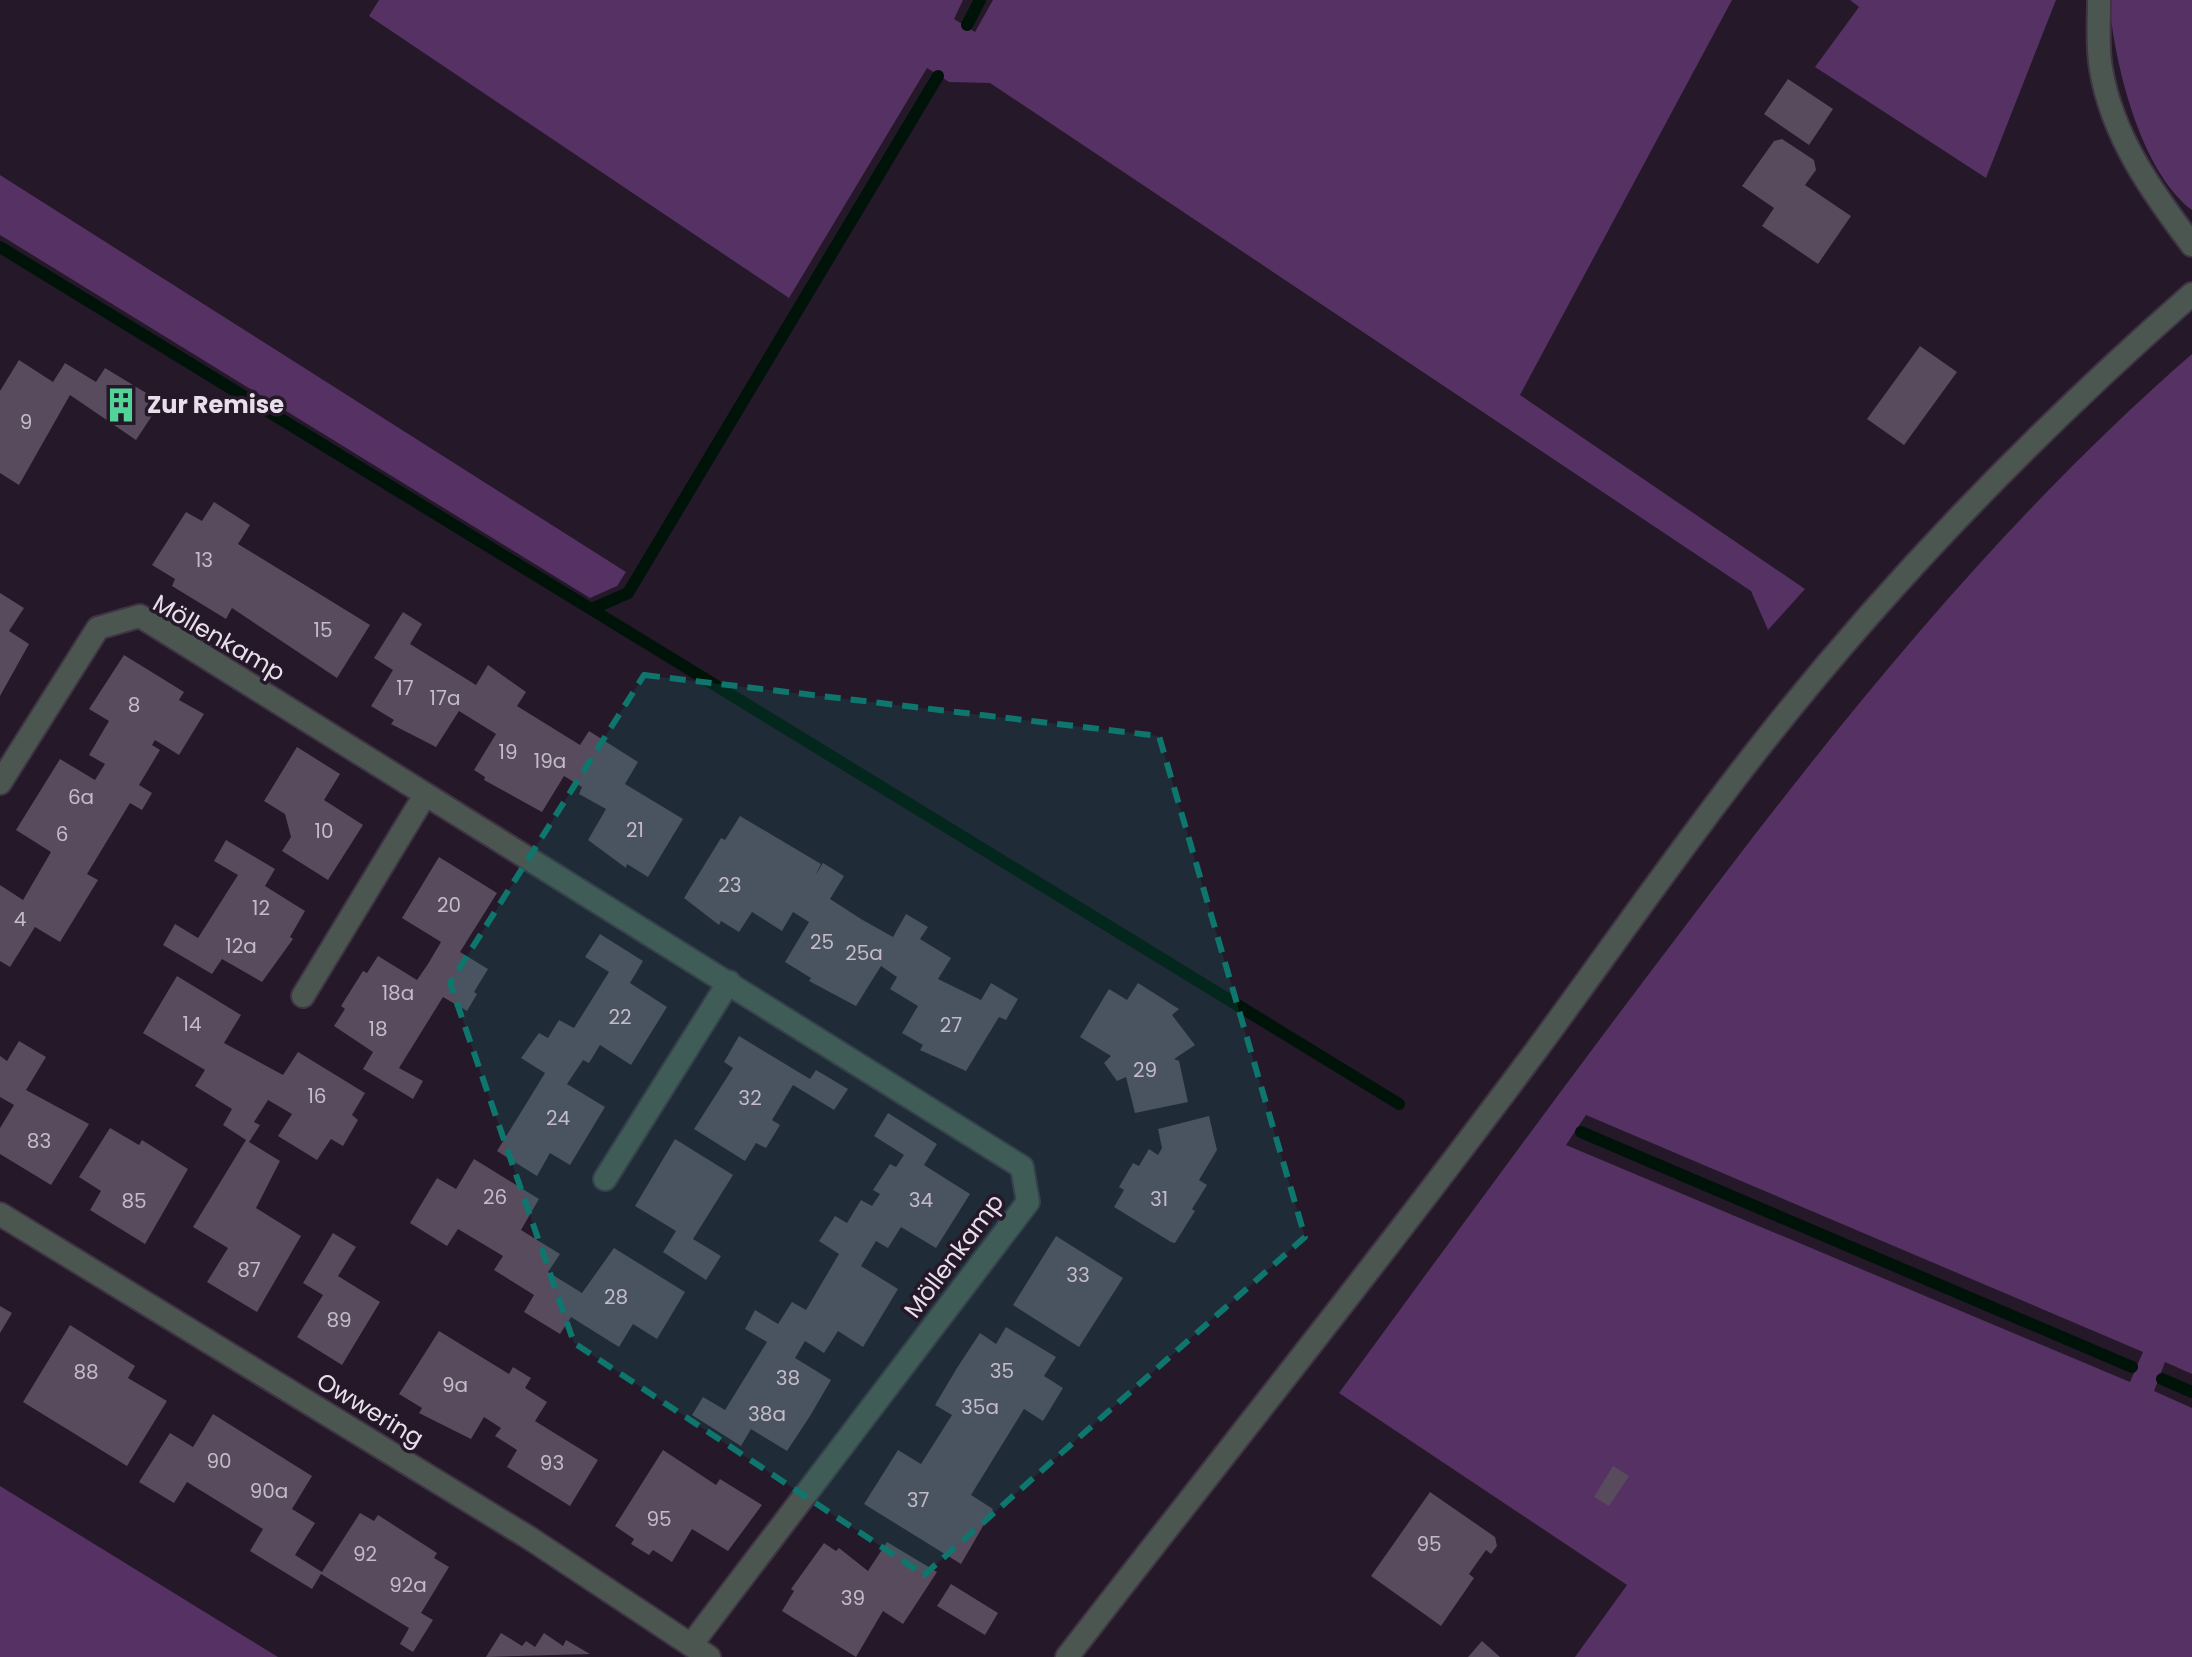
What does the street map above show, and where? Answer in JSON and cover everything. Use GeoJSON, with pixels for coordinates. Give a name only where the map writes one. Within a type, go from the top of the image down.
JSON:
{"type":"FeatureCollection","features":[{"type":"Feature","properties":{"kind":"street"},"geometry":{"type":"LineString","coordinates":[[2099,0],[2100,67],[2113,116],[2151,191],[2192,245]]}},
{"type":"Feature","properties":{"kind":"street"},"geometry":{"type":"LineString","coordinates":[[1067,1657],[1534,1052],[1765,741],[1873,611],[1991,480],[2097,378],[2192,294]]}},
{"type":"Feature","properties":{"kind":"street","name":"Möllenkamp"},"geometry":{"type":"LineString","coordinates":[[0,783],[98,628],[140,616],[1022,1167],[1028,1202],[700,1651]]}},
{"type":"Feature","properties":{"kind":"street"},"geometry":{"type":"LineString","coordinates":[[303,996],[425,795]]}},
{"type":"Feature","properties":{"kind":"street"},"geometry":{"type":"LineString","coordinates":[[605,1179],[729,982]]}},
{"type":"Feature","properties":{"kind":"street","name":"Owwering"},"geometry":{"type":"LineString","coordinates":[[0,1214],[531,1539],[700,1651]]}},
{"type":"Feature","properties":{"kind":"highlighted area"},"geometry":{"type":"Polygon","coordinates":[[[644,675],[1159,736],[1305,1237],[924,1575],[574,1343],[450,983],[644,675]]]}},
{"type":"Feature","properties":{"kind":"shaded area"},"geometry":{"type":"Polygon","coordinates":[[[379,0],[963,0],[954,19],[975,32],[993,0],[1732,0],[1520,395],[1805,589],[1768,630],[1751,591],[990,83],[949,82],[927,68],[789,298],[369,16],[379,0]]]}},
{"type":"Feature","properties":{"kind":"shaded area"},"geometry":{"type":"Polygon","coordinates":[[[1850,0],[2056,0],[1986,178],[1815,67],[1859,7],[1850,0]]]}},
{"type":"Feature","properties":{"kind":"shaded area"},"geometry":{"type":"Polygon","coordinates":[[[2109,0],[2192,0],[2192,210],[2174,192],[2144,143],[2124,83],[2109,0]]]}},
{"type":"Feature","properties":{"kind":"shaded area"},"geometry":{"type":"Polygon","coordinates":[[[0,175],[626,572],[617,586],[590,598],[0,235],[0,175]]]}},
{"type":"Feature","properties":{"kind":"shaded area"},"geometry":{"type":"Polygon","coordinates":[[[2192,354],[2192,1374],[2165,1362],[2154,1391],[2192,1408],[2192,1657],[1575,1657],[1627,1585],[1339,1393],[1598,1041],[1862,699],[1987,555],[2121,418],[2192,354]],[[1586,1115],[1566,1145],[2130,1382],[2143,1352],[1586,1115]]]}},
{"type":"Feature","properties":{"kind":"shaded area"},"geometry":{"type":"Polygon","coordinates":[[[0,1486],[278,1657],[0,1657],[0,1486]]]}},
{"type":"Feature","properties":{"kind":"building"},"geometry":{"type":"Polygon","coordinates":[[[1788,79],[1833,109],[1809,145],[1764,114],[1788,79]]]}},
{"type":"Feature","properties":{"kind":"building"},"geometry":{"type":"Polygon","coordinates":[[[1782,139],[1814,160],[1816,170],[1805,185],[1851,216],[1818,264],[1762,226],[1774,208],[1742,186],[1774,141],[1782,139]]]}},
{"type":"Feature","properties":{"kind":"building"},"geometry":{"type":"Polygon","coordinates":[[[1920,346],[1957,372],[1904,445],[1867,419],[1920,346]]]}},
{"type":"Feature","properties":{"kind":"building"},"geometry":{"type":"Polygon","coordinates":[[[19,360],[53,382],[65,363],[96,382],[105,368],[161,402],[136,440],[70,395],[19,485],[0,473],[0,391],[19,360]]]}},
{"type":"Feature","properties":{"kind":"building"},"geometry":{"type":"Polygon","coordinates":[[[214,502],[250,525],[238,544],[370,625],[337,678],[232,608],[226,619],[172,586],[175,579],[152,565],[186,512],[202,521],[214,502]]]}},
{"type":"Feature","properties":{"kind":"building"},"geometry":{"type":"Polygon","coordinates":[[[0,593],[24,608],[9,631],[29,644],[0,696],[0,593]]]}},
{"type":"Feature","properties":{"kind":"building"},"geometry":{"type":"Polygon","coordinates":[[[403,612],[422,624],[410,644],[476,685],[488,665],[526,692],[517,706],[580,745],[589,731],[638,762],[625,784],[683,819],[648,877],[627,864],[626,868],[588,840],[606,809],[579,794],[582,787],[564,776],[542,812],[484,780],[485,777],[474,770],[496,734],[459,711],[436,747],[391,724],[394,720],[371,706],[393,670],[374,658],[403,612]]]}},
{"type":"Feature","properties":{"kind":"building"},"geometry":{"type":"Polygon","coordinates":[[[124,655],[184,692],[179,700],[204,714],[179,755],[155,740],[152,745],[160,750],[139,785],[152,793],[142,810],[130,803],[87,874],[98,880],[60,942],[35,927],[10,967],[0,961],[0,885],[23,900],[51,852],[16,830],[60,759],[95,780],[105,764],[89,755],[109,721],[89,709],[124,655]]]}},
{"type":"Feature","properties":{"kind":"building"},"geometry":{"type":"Polygon","coordinates":[[[297,747],[340,774],[324,800],[363,825],[328,880],[282,851],[291,837],[285,814],[264,801],[297,747]]]}},
{"type":"Feature","properties":{"kind":"building"},"geometry":{"type":"Polygon","coordinates":[[[740,816],[821,864],[815,876],[823,863],[844,876],[830,899],[861,919],[893,937],[906,914],[928,927],[920,939],[951,958],[938,979],[981,1000],[991,983],[1018,999],[1006,1020],[999,1017],[966,1071],[920,1050],[923,1045],[902,1033],[918,1006],[890,989],[897,977],[881,966],[856,1006],[809,981],[811,978],[785,962],[809,922],[793,912],[782,931],[752,912],[739,932],[721,921],[719,925],[684,898],[721,838],[725,840],[740,816]]]}},
{"type":"Feature","properties":{"kind":"building"},"geometry":{"type":"Polygon","coordinates":[[[226,840],[275,869],[265,886],[305,911],[290,937],[293,939],[262,982],[222,959],[212,974],[163,945],[175,924],[198,938],[238,875],[214,861],[226,840]]]}},
{"type":"Feature","properties":{"kind":"building"},"geometry":{"type":"Polygon","coordinates":[[[439,857],[497,893],[460,952],[488,969],[474,992],[477,994],[467,1011],[443,997],[399,1068],[423,1081],[413,1099],[363,1069],[373,1052],[334,1026],[345,1009],[341,1006],[363,971],[367,973],[378,956],[417,980],[428,964],[441,942],[402,918],[439,857]]]}},
{"type":"Feature","properties":{"kind":"building"},"geometry":{"type":"Polygon","coordinates":[[[600,934],[643,961],[630,983],[667,1007],[631,1065],[600,1045],[589,1063],[583,1060],[567,1084],[605,1107],[570,1165],[550,1153],[537,1176],[497,1151],[545,1073],[521,1058],[539,1033],[548,1038],[559,1020],[574,1028],[609,972],[585,957],[600,934]]]}},
{"type":"Feature","properties":{"kind":"building"},"geometry":{"type":"Polygon","coordinates":[[[177,976],[241,1015],[224,1043],[283,1075],[298,1052],[365,1093],[352,1115],[358,1120],[343,1146],[331,1139],[317,1160],[278,1136],[292,1114],[268,1100],[254,1122],[260,1125],[249,1142],[280,1161],[256,1208],[301,1236],[257,1312],[207,1282],[228,1248],[193,1227],[246,1140],[223,1125],[232,1109],[195,1086],[205,1070],[143,1033],[177,976]]]}},
{"type":"Feature","properties":{"kind":"building"},"geometry":{"type":"Polygon","coordinates":[[[1138,983],[1179,1009],[1172,1015],[1195,1045],[1174,1059],[1179,1061],[1188,1102],[1135,1113],[1126,1077],[1117,1081],[1104,1063],[1111,1056],[1080,1037],[1109,989],[1127,1000],[1138,983]]]}},
{"type":"Feature","properties":{"kind":"building"},"geometry":{"type":"Polygon","coordinates":[[[739,1036],[810,1079],[816,1070],[848,1089],[834,1110],[793,1085],[772,1120],[780,1125],[766,1148],[756,1143],[745,1161],[694,1129],[733,1068],[724,1062],[739,1036]]]}},
{"type":"Feature","properties":{"kind":"building"},"geometry":{"type":"Polygon","coordinates":[[[19,1041],[46,1057],[26,1090],[89,1124],[51,1185],[0,1154],[0,1128],[14,1105],[0,1097],[0,1056],[7,1061],[19,1041]]]}},
{"type":"Feature","properties":{"kind":"building"},"geometry":{"type":"Polygon","coordinates":[[[888,1113],[937,1144],[924,1165],[970,1194],[936,1248],[901,1227],[888,1248],[876,1241],[861,1266],[898,1289],[863,1347],[838,1331],[824,1353],[805,1341],[795,1358],[831,1380],[810,1416],[787,1451],[751,1429],[741,1446],[692,1415],[703,1397],[725,1410],[767,1342],[745,1329],[755,1310],[778,1324],[792,1302],[806,1310],[839,1254],[819,1241],[835,1216],[847,1223],[861,1200],[872,1206],[880,1194],[873,1190],[890,1164],[896,1167],[904,1155],[874,1136],[888,1113]]]}},
{"type":"Feature","properties":{"kind":"building"},"geometry":{"type":"Polygon","coordinates":[[[1209,1116],[1217,1150],[1199,1180],[1207,1185],[1175,1243],[1171,1242],[1114,1207],[1124,1190],[1119,1187],[1133,1163],[1139,1166],[1149,1149],[1158,1155],[1162,1148],[1158,1129],[1209,1116]]]}},
{"type":"Feature","properties":{"kind":"building"},"geometry":{"type":"Polygon","coordinates":[[[110,1128],[139,1145],[142,1140],[188,1169],[145,1244],[90,1210],[101,1191],[79,1177],[110,1128]]]}},
{"type":"Feature","properties":{"kind":"building"},"geometry":{"type":"Polygon","coordinates":[[[675,1139],[733,1175],[693,1239],[721,1256],[706,1280],[663,1252],[676,1231],[635,1206],[675,1139]]]}},
{"type":"Feature","properties":{"kind":"building"},"geometry":{"type":"Polygon","coordinates":[[[474,1159],[539,1199],[521,1230],[560,1254],[548,1272],[582,1293],[614,1248],[685,1292],[657,1339],[633,1324],[619,1347],[571,1317],[560,1334],[524,1312],[534,1295],[494,1270],[503,1256],[458,1229],[447,1246],[410,1223],[437,1178],[456,1189],[474,1159]]]}},
{"type":"Feature","properties":{"kind":"building"},"geometry":{"type":"Polygon","coordinates":[[[333,1233],[356,1247],[338,1276],[380,1302],[342,1365],[297,1337],[323,1295],[303,1283],[333,1233]]]}},
{"type":"Feature","properties":{"kind":"building"},"geometry":{"type":"Polygon","coordinates":[[[1056,1236],[1123,1278],[1079,1347],[1013,1305],[1056,1236]]]}},
{"type":"Feature","properties":{"kind":"building"},"geometry":{"type":"Polygon","coordinates":[[[0,1306],[12,1313],[0,1333],[0,1306]]]}},
{"type":"Feature","properties":{"kind":"building"},"geometry":{"type":"Polygon","coordinates":[[[70,1325],[135,1366],[128,1378],[167,1401],[127,1466],[23,1402],[70,1325]]]}},
{"type":"Feature","properties":{"kind":"building"},"geometry":{"type":"Polygon","coordinates":[[[1006,1327],[1056,1357],[1044,1376],[1063,1388],[1043,1421],[1024,1409],[971,1495],[993,1509],[961,1564],[864,1504],[898,1450],[921,1464],[952,1415],[935,1405],[957,1368],[980,1333],[996,1344],[1006,1327]]]}},
{"type":"Feature","properties":{"kind":"building"},"geometry":{"type":"Polygon","coordinates":[[[439,1331],[509,1374],[513,1367],[531,1378],[525,1388],[547,1402],[535,1421],[598,1460],[570,1506],[507,1467],[517,1450],[495,1436],[501,1428],[484,1417],[471,1439],[419,1413],[422,1408],[399,1394],[439,1331]]]}},
{"type":"Feature","properties":{"kind":"building"},"geometry":{"type":"Polygon","coordinates":[[[213,1414],[312,1476],[292,1509],[315,1523],[295,1555],[322,1572],[360,1513],[374,1521],[378,1515],[437,1553],[434,1558],[449,1567],[421,1613],[433,1620],[413,1652],[400,1644],[409,1628],[321,1574],[312,1589],[250,1551],[263,1529],[226,1506],[187,1482],[174,1503],[139,1482],[170,1433],[193,1447],[213,1414]]]}},
{"type":"Feature","properties":{"kind":"building"},"geometry":{"type":"Polygon","coordinates":[[[663,1450],[716,1485],[720,1479],[762,1505],[728,1551],[692,1529],[672,1562],[653,1550],[649,1555],[631,1544],[634,1539],[615,1526],[663,1450]]]}},
{"type":"Feature","properties":{"kind":"building"},"geometry":{"type":"Polygon","coordinates":[[[1613,1466],[1629,1476],[1609,1506],[1594,1497],[1613,1466]]]}},
{"type":"Feature","properties":{"kind":"building"},"geometry":{"type":"Polygon","coordinates":[[[1430,1492],[1495,1537],[1497,1546],[1491,1554],[1486,1550],[1469,1574],[1474,1578],[1441,1626],[1371,1576],[1430,1492]]]}},
{"type":"Feature","properties":{"kind":"building"},"geometry":{"type":"Polygon","coordinates":[[[887,1542],[937,1572],[903,1624],[883,1611],[856,1657],[782,1611],[794,1591],[791,1589],[824,1543],[836,1551],[839,1548],[868,1571],[887,1542]]]}},
{"type":"Feature","properties":{"kind":"building"},"geometry":{"type":"Polygon","coordinates":[[[951,1584],[998,1613],[985,1635],[937,1606],[951,1584]]]}},
{"type":"Feature","properties":{"kind":"building"},"geometry":{"type":"Polygon","coordinates":[[[501,1633],[522,1646],[526,1641],[535,1647],[544,1633],[563,1646],[566,1640],[590,1654],[486,1657],[501,1633]]]}},
{"type":"Feature","properties":{"kind":"building"},"geometry":{"type":"Polygon","coordinates":[[[1482,1641],[1500,1657],[1468,1657],[1482,1641]]]}},
{"type":"Feature","properties":{"kind":"waterway"},"geometry":{"type":"LineString","coordinates":[[967,25],[980,0]]}},
{"type":"Feature","properties":{"kind":"waterway"},"geometry":{"type":"LineString","coordinates":[[594,608],[628,593],[938,76]]}},
{"type":"Feature","properties":{"kind":"waterway"},"geometry":{"type":"LineString","coordinates":[[0,247],[1399,1104]]}},
{"type":"Feature","properties":{"kind":"waterway"},"geometry":{"type":"LineString","coordinates":[[1581,1132],[2132,1367]]}},
{"type":"Feature","properties":{"kind":"waterway"},"geometry":{"type":"LineString","coordinates":[[2162,1379],[2192,1392]]}},
{"type":"Feature","properties":{"kind":"place","name":"Zur Remise"},"geometry":{"type":"Point","coordinates":[121,405]}}]}
